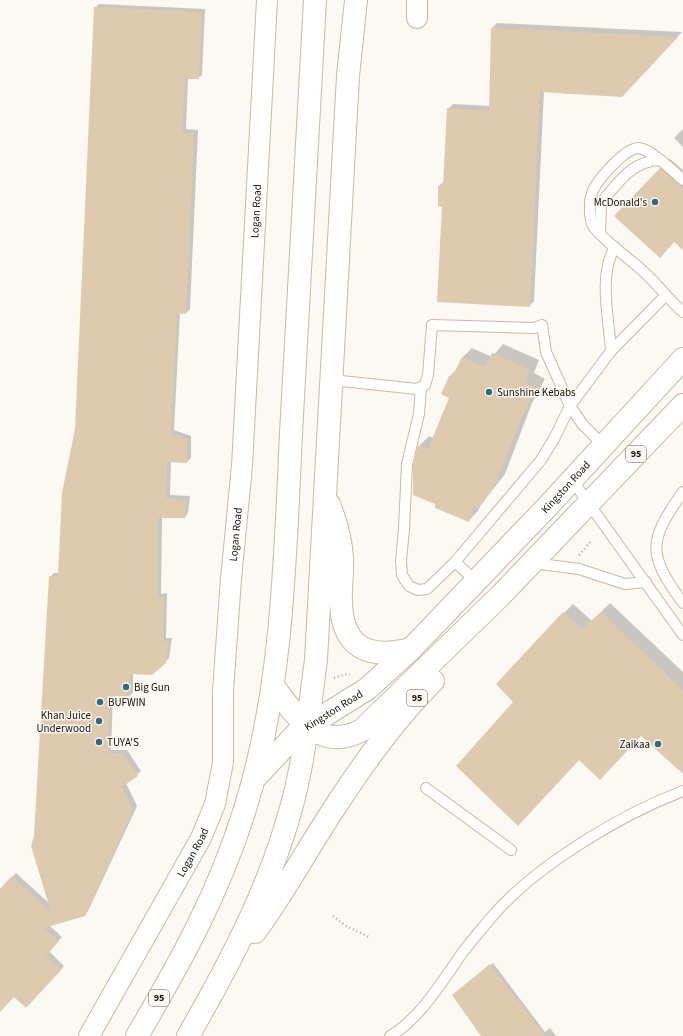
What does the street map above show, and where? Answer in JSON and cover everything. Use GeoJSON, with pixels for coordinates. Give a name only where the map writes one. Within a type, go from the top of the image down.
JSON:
{"type":"FeatureCollection","features":[{"type":"Feature","properties":{"kind":"main road"},"geometry":{"type":"LineString","coordinates":[[254,780],[273,686],[282,596],[315,0]]}},
{"type":"Feature","properties":{"kind":"main road"},"geometry":{"type":"LineString","coordinates":[[308,725],[316,660],[348,76],[356,0]]}},
{"type":"Feature","properties":{"kind":"main road","name":"Kingston Road"},"geometry":{"type":"LineString","coordinates":[[683,359],[604,446],[411,649],[367,689],[308,725],[322,734],[334,738],[345,737],[362,730],[500,596],[683,405]]}},
{"type":"Feature","properties":{"kind":"main road"},"geometry":{"type":"LineString","coordinates":[[325,495],[340,538],[342,558],[341,605],[348,633],[358,646],[372,652],[385,653],[411,649]]}},
{"type":"Feature","properties":{"kind":"main road","name":"95"},"geometry":{"type":"LineString","coordinates":[[228,967],[282,893],[337,804],[380,742],[417,697],[478,633],[500,596]]}},
{"type":"Feature","properties":{"kind":"main road"},"geometry":{"type":"LineString","coordinates":[[273,686],[290,708],[308,725]]}},
{"type":"Feature","properties":{"kind":"main road","name":"95"},"geometry":{"type":"LineString","coordinates":[[137,1036],[201,922],[232,848],[254,780],[284,746],[308,725]]}},
{"type":"Feature","properties":{"kind":"main road","name":"95"},"geometry":{"type":"LineString","coordinates":[[188,1036],[228,967],[258,904],[279,847],[296,791],[308,725]]}},
{"type":"Feature","properties":{"kind":"street","name":"Logan Road"},"geometry":{"type":"LineString","coordinates":[[89,1036],[201,838],[212,814],[219,790],[223,753],[223,691],[231,579],[242,466],[267,0]]}},
{"type":"Feature","properties":{"kind":"lane"},"geometry":{"type":"LineString","coordinates":[[682,309],[665,296],[646,273],[600,233],[593,225],[590,210],[591,194],[597,184],[621,157],[632,150],[639,148],[660,160],[683,180]]}},
{"type":"Feature","properties":{"kind":"lane"},"geometry":{"type":"LineString","coordinates":[[600,233],[601,203],[629,172],[640,163],[648,160],[660,160]]}},
{"type":"Feature","properties":{"kind":"lane"},"geometry":{"type":"LineString","coordinates":[[611,351],[606,280],[609,257],[615,246]]}},
{"type":"Feature","properties":{"kind":"lane"},"geometry":{"type":"LineString","coordinates":[[420,387],[420,414],[406,464],[402,575],[409,586],[418,590],[427,589],[455,562],[541,460],[554,439],[570,406],[611,351],[665,296]]}},
{"type":"Feature","properties":{"kind":"lane"},"geometry":{"type":"LineString","coordinates":[[332,380],[417,388],[425,385],[428,375],[432,325],[534,328],[542,325],[546,352],[570,406],[583,425],[604,446]]}},
{"type":"Feature","properties":{"kind":"lane"},"geometry":{"type":"LineString","coordinates":[[572,480],[590,503],[683,635]]}},
{"type":"Feature","properties":{"kind":"lane"},"geometry":{"type":"LineString","coordinates":[[683,492],[657,535],[655,543],[657,561],[683,603]]}},
{"type":"Feature","properties":{"kind":"lane"},"geometry":{"type":"LineString","coordinates":[[455,562],[476,582]]}},
{"type":"Feature","properties":{"kind":"lane"},"geometry":{"type":"LineString","coordinates":[[532,563],[579,569],[625,584],[646,582]]}},
{"type":"Feature","properties":{"kind":"lane"},"geometry":{"type":"LineString","coordinates":[[426,788],[511,850]]}},
{"type":"Feature","properties":{"kind":"lane"},"geometry":{"type":"LineString","coordinates":[[390,1036],[403,1029],[440,986],[464,951],[491,917],[508,899],[543,870],[593,836],[683,791]]}},
{"type":"Feature","properties":{"kind":"path"},"geometry":{"type":"LineString","coordinates":[[578,556],[592,540]]}},
{"type":"Feature","properties":{"kind":"path"},"geometry":{"type":"LineString","coordinates":[[330,679],[347,674],[353,675]]}},
{"type":"Feature","properties":{"kind":"path"},"geometry":{"type":"LineString","coordinates":[[333,916],[346,926],[368,937]]}},
{"type":"Feature","properties":{"kind":"building"},"geometry":{"type":"Polygon","coordinates":[[[94,7],[202,12],[199,79],[185,79],[182,133],[194,133],[186,314],[177,313],[171,434],[188,439],[187,463],[167,462],[166,498],[186,500],[185,518],[158,518],[158,598],[164,597],[163,641],[169,641],[166,663],[152,675],[130,674],[129,697],[110,696],[108,753],[123,754],[138,776],[122,787],[133,810],[85,916],[44,928],[59,941],[46,956],[61,970],[26,1008],[14,997],[0,1012],[0,889],[12,876],[51,912],[31,846],[34,836],[49,576],[58,576],[62,493],[75,429],[94,7]]]}},
{"type":"Feature","properties":{"kind":"building"},"geometry":{"type":"Polygon","coordinates":[[[491,28],[678,37],[622,97],[540,92],[530,307],[437,302],[442,207],[438,206],[438,186],[443,186],[447,108],[489,111],[491,28]]]}},
{"type":"Feature","properties":{"kind":"building","name":"McDonald's"},"geometry":{"type":"Polygon","coordinates":[[[660,168],[683,188],[683,250],[674,242],[660,258],[614,216],[660,168]]]}},
{"type":"Feature","properties":{"kind":"building"},"geometry":{"type":"Polygon","coordinates":[[[492,353],[530,370],[525,383],[537,389],[523,414],[495,485],[479,508],[474,506],[469,522],[435,508],[435,504],[413,495],[413,465],[418,445],[428,449],[449,398],[441,394],[449,376],[452,377],[462,357],[485,367],[492,353]]]}},
{"type":"Feature","properties":{"kind":"building"},"geometry":{"type":"Polygon","coordinates":[[[563,612],[582,629],[601,612],[683,690],[683,774],[641,736],[600,780],[579,760],[518,826],[456,766],[513,702],[496,684],[563,612]]]}},
{"type":"Feature","properties":{"kind":"building"},"geometry":{"type":"Polygon","coordinates":[[[490,964],[545,1036],[481,1036],[452,995],[490,964]]]}},
{"type":"Feature","properties":{"kind":"place","name":"McDonald's"},"geometry":{"type":"Point","coordinates":[655,202]}},
{"type":"Feature","properties":{"kind":"place","name":"Sunshine Kebabs"},"geometry":{"type":"Point","coordinates":[489,392]}},
{"type":"Feature","properties":{"kind":"place","name":"Big Gun"},"geometry":{"type":"Point","coordinates":[126,687]}},
{"type":"Feature","properties":{"kind":"place","name":"BUFWIN"},"geometry":{"type":"Point","coordinates":[100,702]}},
{"type":"Feature","properties":{"kind":"place","name":"Khan Juice Underwood"},"geometry":{"type":"Point","coordinates":[99,721]}},
{"type":"Feature","properties":{"kind":"place","name":"TUYA'S"},"geometry":{"type":"Point","coordinates":[99,742]}},
{"type":"Feature","properties":{"kind":"place","name":"Zaikaa"},"geometry":{"type":"Point","coordinates":[658,744]}}]}
